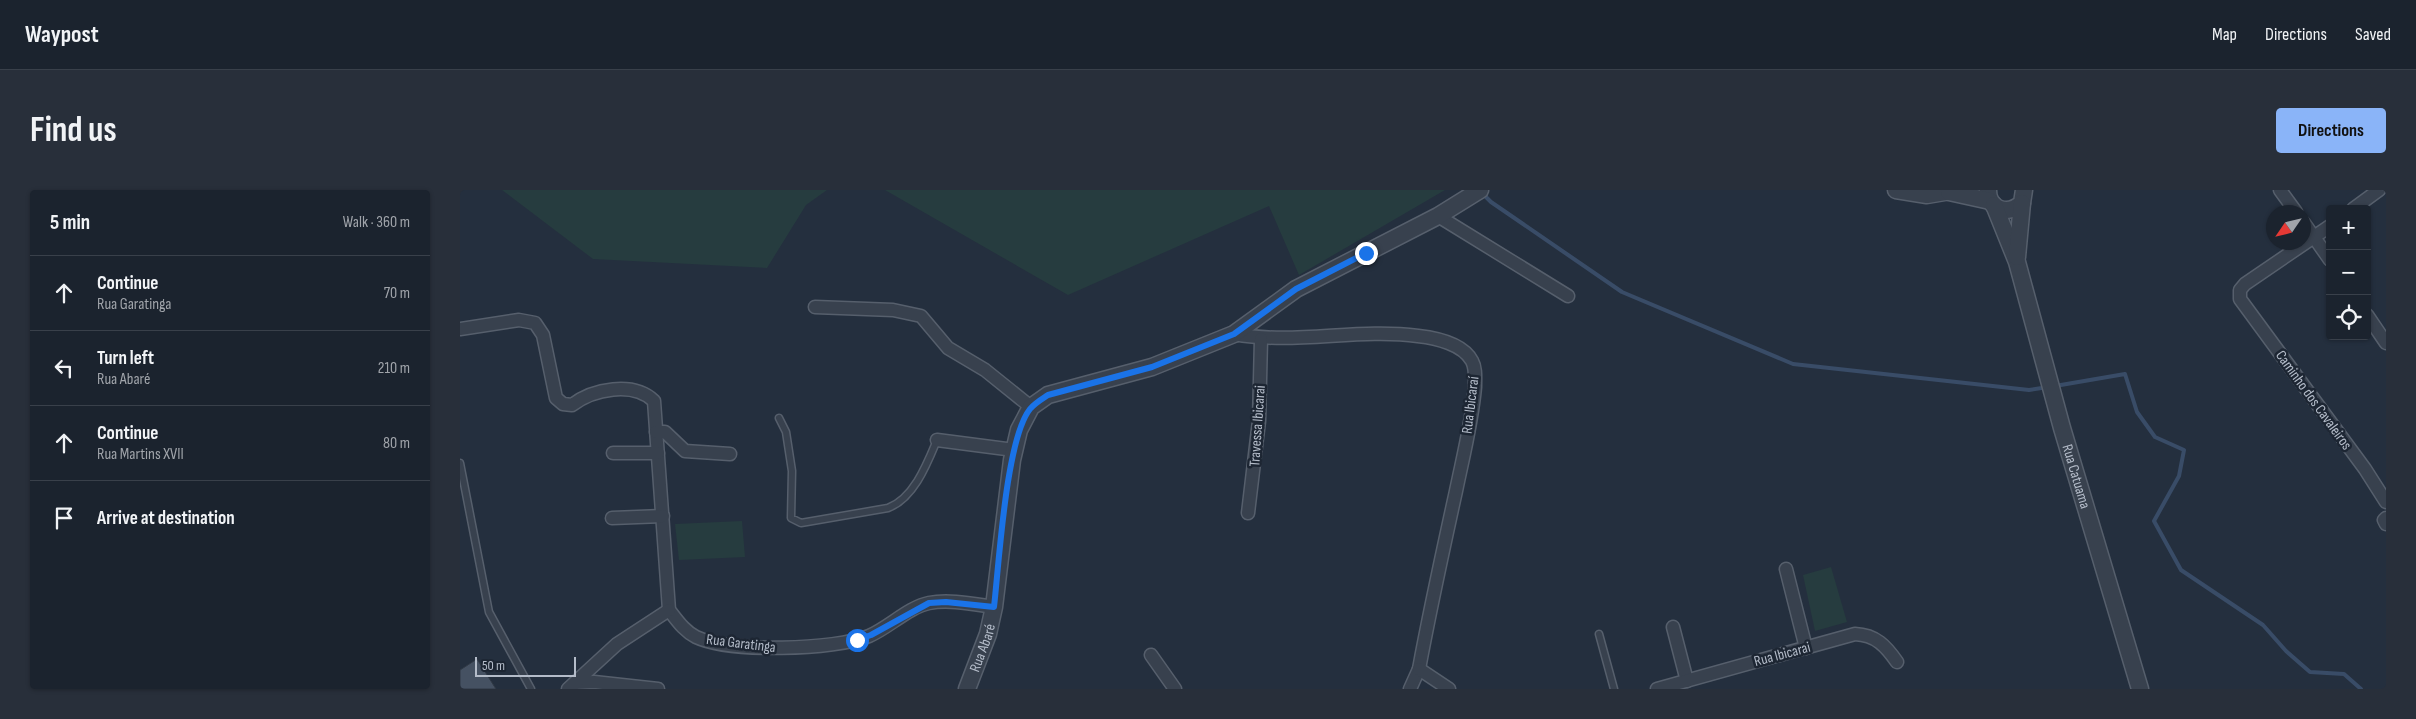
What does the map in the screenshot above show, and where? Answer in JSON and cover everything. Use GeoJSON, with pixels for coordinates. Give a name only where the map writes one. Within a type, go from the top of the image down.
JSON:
{"type":"FeatureCollection","features":[{"type":"Feature","properties":{"kind":"street","name":"Rua Abaré"},"geometry":{"type":"LineString","coordinates":[[967,689],[982,651],[994,607],[1014,450],[1020,430],[1031,408],[1048,395],[1158,365],[1234,334],[1296,289],[1438,216],[1480,190]]}},
{"type":"Feature","properties":{"kind":"street"},"geometry":{"type":"LineString","coordinates":[[2280,190],[2291,205]]}},
{"type":"Feature","properties":{"kind":"street"},"geometry":{"type":"LineString","coordinates":[[2359,205],[2380,190]]}},
{"type":"Feature","properties":{"kind":"street"},"geometry":{"type":"LineString","coordinates":[[1904,191],[1927,195],[1953,191],[1991,199],[1999,209],[2011,210],[2025,195]]}},
{"type":"Feature","properties":{"kind":"street","name":"Rua Catuama"},"geometry":{"type":"LineString","coordinates":[[2017,262],[2025,195]]}},
{"type":"Feature","properties":{"kind":"street","name":"Rua Catuama"},"geometry":{"type":"LineString","coordinates":[[1991,199],[2017,262],[2062,428],[2140,689]]}},
{"type":"Feature","properties":{"kind":"street"},"geometry":{"type":"LineString","coordinates":[[1438,216],[1568,296]]}},
{"type":"Feature","properties":{"kind":"street"},"geometry":{"type":"LineString","coordinates":[[2314,237],[2326,229]]}},
{"type":"Feature","properties":{"kind":"street"},"geometry":{"type":"LineString","coordinates":[[2311,233],[2326,254]]}},
{"type":"Feature","properties":{"kind":"street","name":"Caminho dos Cavaleiros"},"geometry":{"type":"LineString","coordinates":[[2314,237],[2245,284],[2240,290],[2240,299],[2365,469],[2386,502]]}},
{"type":"Feature","properties":{"kind":"street"},"geometry":{"type":"LineString","coordinates":[[815,307],[893,310],[921,316],[948,348],[985,370],[1031,408]]}},
{"type":"Feature","properties":{"kind":"street"},"geometry":{"type":"LineString","coordinates":[[460,329],[518,320],[535,323],[543,335],[556,398],[563,404],[572,405],[583,397],[598,391],[637,391],[654,401],[670,610],[635,630],[572,686]]}},
{"type":"Feature","properties":{"kind":"street"},"geometry":{"type":"LineString","coordinates":[[2371,321],[2386,343]]}},
{"type":"Feature","properties":{"kind":"street","name":"Rua Ibicaraí"},"geometry":{"type":"LineString","coordinates":[[1234,334],[1261,339],[1300,340],[1396,334],[1419,336],[1448,343],[1471,359],[1475,375],[1473,401],[1419,669],[1410,689]]}},
{"type":"Feature","properties":{"kind":"street","name":"Travessa Ibicarai"},"geometry":{"type":"LineString","coordinates":[[1248,512],[1259,421],[1261,339]]}},
{"type":"Feature","properties":{"kind":"street"},"geometry":{"type":"LineString","coordinates":[[656,432],[665,432],[685,451],[730,454]]}},
{"type":"Feature","properties":{"kind":"street"},"geometry":{"type":"LineString","coordinates":[[936,440],[1014,450]]}},
{"type":"Feature","properties":{"kind":"street"},"geometry":{"type":"LineString","coordinates":[[613,453],[658,453]]}},
{"type":"Feature","properties":{"kind":"street"},"geometry":{"type":"LineString","coordinates":[[612,518],[663,516]]}},
{"type":"Feature","properties":{"kind":"street"},"geometry":{"type":"LineString","coordinates":[[1786,569],[1806,648]]}},
{"type":"Feature","properties":{"kind":"street","name":"Rua Garatinga"},"geometry":{"type":"LineString","coordinates":[[670,610],[688,632],[706,640],[784,648],[840,644],[857,640],[871,635],[929,603],[946,602],[994,607]]}},
{"type":"Feature","properties":{"kind":"street"},"geometry":{"type":"LineString","coordinates":[[1673,627],[1687,681]]}},
{"type":"Feature","properties":{"kind":"street","name":"Rua Ibicarai"},"geometry":{"type":"LineString","coordinates":[[1657,689],[1855,634],[1867,635],[1884,645],[1897,662]]}},
{"type":"Feature","properties":{"kind":"street"},"geometry":{"type":"LineString","coordinates":[[1150,655],[1174,689]]}},
{"type":"Feature","properties":{"kind":"street"},"geometry":{"type":"LineString","coordinates":[[1419,669],[1448,689]]}},
{"type":"Feature","properties":{"kind":"street"},"geometry":{"type":"LineString","coordinates":[[572,686],[594,682],[658,689]]}},
{"type":"Feature","properties":{"kind":"lane"},"geometry":{"type":"LineString","coordinates":[[779,418],[786,432],[792,471],[791,518],[801,523],[897,505],[906,497],[928,462],[936,440]]}},
{"type":"Feature","properties":{"kind":"lane"},"geometry":{"type":"LineString","coordinates":[[460,463],[488,612],[531,689]]}},
{"type":"Feature","properties":{"kind":"lane"},"geometry":{"type":"LineString","coordinates":[[1599,634],[1614,689]]}},
{"type":"Feature","properties":{"kind":"green space"},"geometry":{"type":"Polygon","coordinates":[[[502,190],[827,190],[806,205],[767,268],[593,259],[502,190]]]}},
{"type":"Feature","properties":{"kind":"green space"},"geometry":{"type":"Polygon","coordinates":[[[885,190],[1445,190],[1299,275],[1269,206],[1068,295],[885,190]]]}},
{"type":"Feature","properties":{"kind":"green space"},"geometry":{"type":"Polygon","coordinates":[[[742,521],[745,557],[679,560],[675,524],[742,521]]]}},
{"type":"Feature","properties":{"kind":"green space"},"geometry":{"type":"Polygon","coordinates":[[[1831,567],[1847,622],[1815,631],[1803,575],[1831,567]]]}},
{"type":"Feature","properties":{"kind":"building"},"geometry":{"type":"Polygon","coordinates":[[[477,659],[496,689],[460,689],[460,670],[477,659]]]}},
{"type":"Feature","properties":{"kind":"waterway"},"geometry":{"type":"LineString","coordinates":[[1482,193],[1491,202],[1622,292],[1793,364],[2029,390],[2048,387]]}},
{"type":"Feature","properties":{"kind":"waterway"},"geometry":{"type":"LineString","coordinates":[[2055,386],[2125,374],[2137,412],[2155,437],[2184,450],[2179,476],[2154,521],[2181,570],[2263,625],[2286,651],[2310,672],[2344,674],[2361,689]]}},
{"type":"Feature","properties":{"kind":"route"},"geometry":{"type":"LineString","coordinates":[[857,640],[871,635],[929,603],[946,602],[994,607],[1010,473],[1016,441],[1027,414],[1042,399],[1048,395],[1171,361],[1234,334],[1296,289],[1366,253]]}}]}
